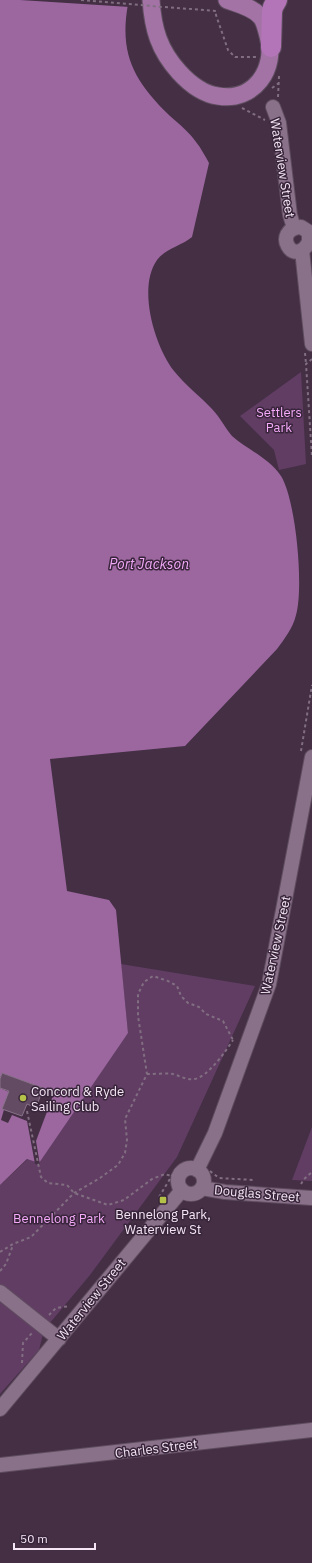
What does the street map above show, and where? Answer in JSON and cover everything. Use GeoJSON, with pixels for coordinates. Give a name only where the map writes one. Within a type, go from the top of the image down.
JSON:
{"type":"FeatureCollection","features":[{"type":"Feature","properties":{"kind":"highway"},"geometry":{"type":"LineString","coordinates":[[270,53],[272,12],[277,0]]}},
{"type":"Feature","properties":{"kind":"main road"},"geometry":{"type":"LineString","coordinates":[[157,4],[153,25],[161,46],[175,67],[182,75],[200,89],[218,96],[236,96],[252,89],[262,77],[270,53],[265,25],[260,16],[250,9],[227,0]]}},
{"type":"Feature","properties":{"kind":"street","name":"Waterview Street"},"geometry":{"type":"LineString","coordinates":[[273,107],[279,123],[290,215],[294,228]]}},
{"type":"Feature","properties":{"kind":"street"},"geometry":{"type":"LineString","coordinates":[[294,228],[305,228],[311,236],[307,246],[302,250],[294,252],[286,245],[286,238],[294,228]]}},
{"type":"Feature","properties":{"kind":"street"},"geometry":{"type":"LineString","coordinates":[[302,250],[312,344]]}},
{"type":"Feature","properties":{"kind":"street","name":"Waterview Street"},"geometry":{"type":"LineString","coordinates":[[195,1165],[215,1133],[239,1043],[269,984],[307,754]]}},
{"type":"Feature","properties":{"kind":"street"},"geometry":{"type":"LineString","coordinates":[[195,1165],[203,1176],[204,1180],[202,1188],[192,1194],[182,1190],[178,1179],[182,1172],[195,1165]]}},
{"type":"Feature","properties":{"kind":"street","name":"Douglas Street"},"geometry":{"type":"LineString","coordinates":[[202,1188],[225,1192],[312,1198]]}},
{"type":"Feature","properties":{"kind":"street","name":"Waterview Street"},"geometry":{"type":"LineString","coordinates":[[0,1409],[59,1340],[182,1190]]}},
{"type":"Feature","properties":{"kind":"street"},"geometry":{"type":"LineString","coordinates":[[0,1292],[59,1340]]}},
{"type":"Feature","properties":{"kind":"street","name":"Charles Street"},"geometry":{"type":"LineString","coordinates":[[0,1465],[312,1430]]}},
{"type":"Feature","properties":{"kind":"path"},"geometry":{"type":"LineString","coordinates":[[81,0],[157,4],[216,11],[228,50],[235,56],[256,57],[270,53],[280,64],[279,97],[273,107]]}},
{"type":"Feature","properties":{"kind":"path"},"geometry":{"type":"LineString","coordinates":[[312,358],[306,364],[312,457]]}},
{"type":"Feature","properties":{"kind":"path"},"geometry":{"type":"LineString","coordinates":[[307,754],[312,685]]}},
{"type":"Feature","properties":{"kind":"path"},"geometry":{"type":"LineString","coordinates":[[0,1252],[13,1244],[31,1237],[74,1193],[100,1178],[118,1165],[125,1154],[125,1120],[147,1074],[138,1016],[138,994],[144,982],[153,976],[177,986],[181,996],[188,1003],[199,1006],[206,1014],[223,1021],[239,1043],[195,1080],[186,1079],[173,1074],[147,1074]]}},
{"type":"Feature","properties":{"kind":"path"},"geometry":{"type":"LineString","coordinates":[[27,1111],[41,1177],[48,1183],[67,1185],[74,1193],[108,1205],[124,1200],[152,1179],[165,1174],[171,1176]]}},
{"type":"Feature","properties":{"kind":"path"},"geometry":{"type":"LineString","coordinates":[[157,1201],[171,1176],[181,1164],[195,1165],[220,1178],[257,1181]]}},
{"type":"Feature","properties":{"kind":"path"},"geometry":{"type":"LineString","coordinates":[[294,1184],[302,1184],[304,1179],[312,1172]]}},
{"type":"Feature","properties":{"kind":"path"},"geometry":{"type":"LineString","coordinates":[[0,1271],[6,1264],[13,1244]]}},
{"type":"Feature","properties":{"kind":"path"},"geometry":{"type":"LineString","coordinates":[[20,1368],[23,1361],[23,1343],[56,1308],[73,1306]]}},
{"type":"Feature","properties":{"kind":"green space","name":"Settlers Park"},"geometry":{"type":"Polygon","coordinates":[[[301,372],[306,464],[279,470],[274,450],[240,416],[301,372]]]}},
{"type":"Feature","properties":{"kind":"green space","name":"Bennelong Park"},"geometry":{"type":"Polygon","coordinates":[[[121,964],[255,986],[177,1157],[90,1275],[44,1330],[39,1350],[0,1394],[0,1185],[28,1159],[128,1033],[121,964]]]}},
{"type":"Feature","properties":{"kind":"green space"},"geometry":{"type":"Polygon","coordinates":[[[312,1127],[312,1181],[292,1180],[312,1127]]]}},
{"type":"Feature","properties":{"kind":"water","name":"Port Jackson"},"geometry":{"type":"Polygon","coordinates":[[[0,0],[127,0],[126,38],[132,66],[147,91],[170,116],[187,131],[201,149],[209,163],[192,237],[160,256],[151,272],[149,301],[155,333],[167,360],[178,376],[215,412],[232,436],[271,464],[281,476],[291,504],[297,544],[299,585],[295,620],[283,641],[185,746],[50,759],[67,891],[109,900],[116,910],[128,1033],[39,1163],[27,1159],[0,1185],[0,0]]]}},
{"type":"Feature","properties":{"kind":"pier"},"geometry":{"type":"Polygon","coordinates":[[[20,0],[130,0],[130,7],[20,0]]]}},
{"type":"Feature","properties":{"kind":"pier"},"geometry":{"type":"Polygon","coordinates":[[[2,1073],[54,1093],[36,1141],[40,1165],[35,1164],[27,1121],[12,1115],[8,1123],[1,1120],[9,1092],[0,1088],[2,1073]]]}},
{"type":"Feature","properties":{"kind":"building","name":"Concord & Ryde Sailing Club"},"geometry":{"type":"Polygon","coordinates":[[[2,1073],[43,1088],[36,1108],[27,1104],[22,1116],[2,1109],[9,1091],[0,1088],[2,1073]]]}},
{"type":"Feature","properties":{"kind":"place","name":"Concord & Ryde Sailing Club"},"geometry":{"type":"Point","coordinates":[23,1098]}},
{"type":"Feature","properties":{"kind":"place","name":"Bennelong Park, Waterview St"},"geometry":{"type":"Point","coordinates":[163,1200]}}]}
